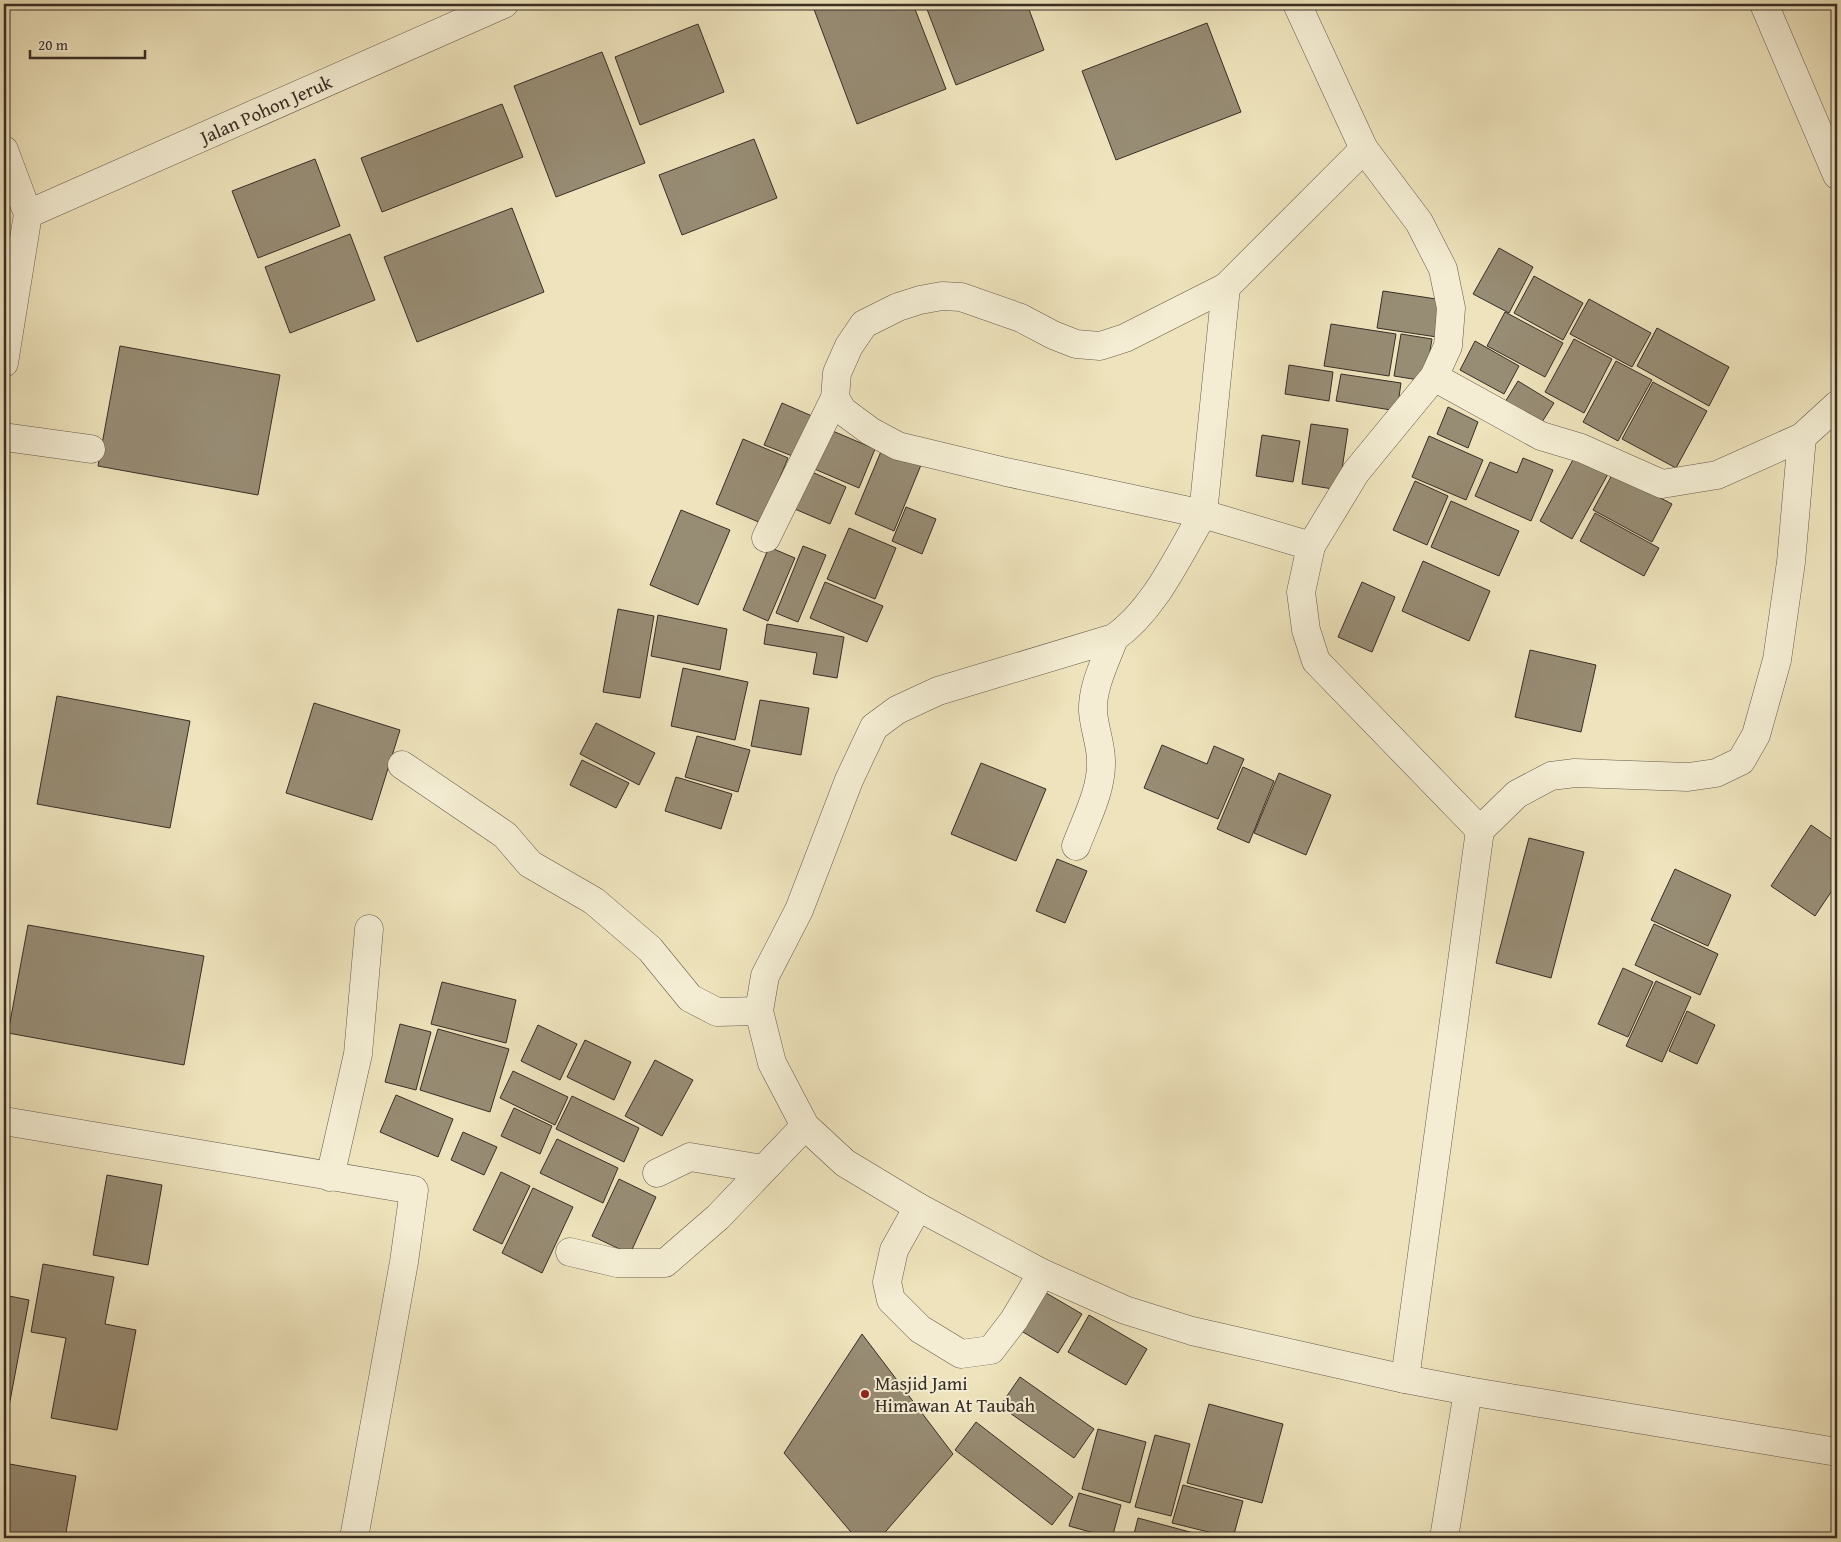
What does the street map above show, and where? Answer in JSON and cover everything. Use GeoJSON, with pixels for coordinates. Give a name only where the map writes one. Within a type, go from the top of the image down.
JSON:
{"type":"FeatureCollection","features":[{"type":"Feature","properties":{"kind":"street","name":"Jalan Pohon Jeruk"},"geometry":{"type":"LineString","coordinates":[[28,214],[504,4]]}},
{"type":"Feature","properties":{"kind":"street"},"geometry":{"type":"LineString","coordinates":[[1297,4],[1364,148],[1419,222],[1443,269],[1451,308],[1448,346],[1434,377],[1356,472],[1311,546],[1302,592],[1306,630],[1316,661],[1480,830]]}},
{"type":"Feature","properties":{"kind":"street"},"geometry":{"type":"LineString","coordinates":[[1764,4],[1837,175]]}},
{"type":"Feature","properties":{"kind":"street"},"geometry":{"type":"LineString","coordinates":[[766,538],[835,398],[837,373],[849,346],[864,324],[898,307],[920,300],[942,296],[961,297],[1021,318],[1053,335],[1076,344],[1100,346],[1125,338],[1226,287],[1364,148]]}},
{"type":"Feature","properties":{"kind":"street"},"geometry":{"type":"LineString","coordinates":[[4,150],[28,214],[4,363]]}},
{"type":"Feature","properties":{"kind":"street"},"geometry":{"type":"LineString","coordinates":[[1226,287],[1203,514],[1154,597],[1128,628],[1114,638],[938,691],[897,710],[874,727],[849,780],[799,910],[765,976],[759,1012],[772,1063],[805,1126],[845,1162],[918,1207],[1042,1273],[1126,1310],[1192,1331],[1405,1379],[1468,1391],[1837,1452]]}},
{"type":"Feature","properties":{"kind":"street"},"geometry":{"type":"LineString","coordinates":[[1434,377],[1541,436],[1581,448],[1662,484],[1718,475],[1802,437],[1837,405]]}},
{"type":"Feature","properties":{"kind":"street"},"geometry":{"type":"LineString","coordinates":[[835,398],[844,411],[870,431],[898,446],[1006,472],[1203,514],[1311,546]]}},
{"type":"Feature","properties":{"kind":"street"},"geometry":{"type":"LineString","coordinates":[[4,437],[91,449]]}},
{"type":"Feature","properties":{"kind":"street"},"geometry":{"type":"LineString","coordinates":[[1405,1379],[1480,830],[1517,794],[1551,776],[1575,773],[1688,778],[1716,773],[1741,762],[1756,735],[1777,660],[1791,562],[1802,437]]}},
{"type":"Feature","properties":{"kind":"street"},"geometry":{"type":"LineString","coordinates":[[1076,846],[1095,795],[1099,778],[1101,761],[1093,710],[1097,683],[1114,638]]}},
{"type":"Feature","properties":{"kind":"street"},"geometry":{"type":"LineString","coordinates":[[402,765],[505,835],[530,864],[594,901],[650,949],[690,998],[718,1012],[759,1012]]}},
{"type":"Feature","properties":{"kind":"street"},"geometry":{"type":"LineString","coordinates":[[330,1177],[358,1054],[368,929]]}},
{"type":"Feature","properties":{"kind":"street"},"geometry":{"type":"LineString","coordinates":[[4,1121],[414,1190],[404,1262],[354,1538]]}},
{"type":"Feature","properties":{"kind":"street"},"geometry":{"type":"LineString","coordinates":[[570,1252],[617,1263],[665,1263],[718,1217],[805,1126]]}},
{"type":"Feature","properties":{"kind":"street"},"geometry":{"type":"LineString","coordinates":[[657,1172],[690,1157],[763,1170]]}},
{"type":"Feature","properties":{"kind":"street"},"geometry":{"type":"LineString","coordinates":[[918,1207],[894,1250],[887,1282],[891,1300],[920,1329],[961,1354],[991,1350],[1014,1320],[1042,1273]]}},
{"type":"Feature","properties":{"kind":"street"},"geometry":{"type":"LineString","coordinates":[[1444,1538],[1468,1391]]}},
{"type":"Feature","properties":{"kind":"building"},"geometry":{"type":"Polygon","coordinates":[[[812,4],[913,4],[946,89],[857,124],[812,4]]]}},
{"type":"Feature","properties":{"kind":"building"},"geometry":{"type":"Polygon","coordinates":[[[925,4],[1027,4],[1044,50],[956,85],[925,4]]]}},
{"type":"Feature","properties":{"kind":"building"},"geometry":{"type":"Polygon","coordinates":[[[1207,23],[1241,112],[1116,160],[1082,71],[1207,23]]]}},
{"type":"Feature","properties":{"kind":"building"},"geometry":{"type":"Polygon","coordinates":[[[698,24],[724,92],[640,125],[615,57],[698,24]]]}},
{"type":"Feature","properties":{"kind":"building"},"geometry":{"type":"Polygon","coordinates":[[[602,52],[645,163],[556,197],[514,86],[602,52]]]}},
{"type":"Feature","properties":{"kind":"building"},"geometry":{"type":"Polygon","coordinates":[[[502,104],[523,157],[382,212],[361,158],[502,104]]]}},
{"type":"Feature","properties":{"kind":"building"},"geometry":{"type":"Polygon","coordinates":[[[754,139],[777,198],[682,235],[659,175],[754,139]]]}},
{"type":"Feature","properties":{"kind":"building"},"geometry":{"type":"Polygon","coordinates":[[[315,159],[340,226],[258,258],[232,191],[315,159]]]}},
{"type":"Feature","properties":{"kind":"building"},"geometry":{"type":"Polygon","coordinates":[[[512,208],[544,292],[417,342],[384,257],[512,208]]]}},
{"type":"Feature","properties":{"kind":"building"},"geometry":{"type":"Polygon","coordinates":[[[350,234],[375,300],[290,333],[265,267],[350,234]]]}},
{"type":"Feature","properties":{"kind":"building"},"geometry":{"type":"Polygon","coordinates":[[[1499,248],[1533,267],[1509,313],[1473,294],[1499,248]]]}},
{"type":"Feature","properties":{"kind":"building"},"geometry":{"type":"Polygon","coordinates":[[[1534,276],[1583,303],[1563,340],[1514,313],[1534,276]]]}},
{"type":"Feature","properties":{"kind":"building"},"geometry":{"type":"Polygon","coordinates":[[[1383,291],[1443,300],[1437,337],[1377,328],[1383,291]]]}},
{"type":"Feature","properties":{"kind":"building"},"geometry":{"type":"Polygon","coordinates":[[[1589,299],[1651,333],[1632,367],[1570,334],[1589,299]]]}},
{"type":"Feature","properties":{"kind":"building"},"geometry":{"type":"Polygon","coordinates":[[[1505,312],[1563,343],[1545,377],[1487,346],[1505,312]]]}},
{"type":"Feature","properties":{"kind":"building"},"geometry":{"type":"Polygon","coordinates":[[[1331,324],[1396,334],[1389,376],[1324,366],[1331,324]]]}},
{"type":"Feature","properties":{"kind":"building"},"geometry":{"type":"Polygon","coordinates":[[[1657,328],[1729,367],[1709,406],[1637,366],[1657,328]]]}},
{"type":"Feature","properties":{"kind":"building"},"geometry":{"type":"Polygon","coordinates":[[[1401,334],[1432,339],[1425,381],[1394,376],[1401,334]]]}},
{"type":"Feature","properties":{"kind":"building"},"geometry":{"type":"Polygon","coordinates":[[[1574,339],[1612,359],[1584,413],[1545,392],[1574,339]]]}},
{"type":"Feature","properties":{"kind":"building"},"geometry":{"type":"Polygon","coordinates":[[[1475,341],[1519,366],[1504,394],[1460,370],[1475,341]]]}},
{"type":"Feature","properties":{"kind":"building"},"geometry":{"type":"Polygon","coordinates":[[[120,346],[280,375],[258,495],[98,466],[120,346]]]}},
{"type":"Feature","properties":{"kind":"building"},"geometry":{"type":"Polygon","coordinates":[[[1616,361],[1652,380],[1618,441],[1583,422],[1616,361]]]}},
{"type":"Feature","properties":{"kind":"building"},"geometry":{"type":"Polygon","coordinates":[[[1289,365],[1333,372],[1329,401],[1285,394],[1289,365]]]}},
{"type":"Feature","properties":{"kind":"building"},"geometry":{"type":"Polygon","coordinates":[[[1341,374],[1401,383],[1397,411],[1336,401],[1341,374]]]}},
{"type":"Feature","properties":{"kind":"building"},"geometry":{"type":"Polygon","coordinates":[[[1518,381],[1554,403],[1537,430],[1502,407],[1518,381]]]}},
{"type":"Feature","properties":{"kind":"building"},"geometry":{"type":"Polygon","coordinates":[[[1653,382],[1707,411],[1676,468],[1622,439],[1653,382]]]}},
{"type":"Feature","properties":{"kind":"building"},"geometry":{"type":"Polygon","coordinates":[[[782,403],[812,416],[795,457],[764,445],[782,403]]]}},
{"type":"Feature","properties":{"kind":"building"},"geometry":{"type":"Polygon","coordinates":[[[1448,407],[1478,422],[1468,448],[1437,434],[1448,407]]]}},
{"type":"Feature","properties":{"kind":"building"},"geometry":{"type":"Polygon","coordinates":[[[1311,424],[1348,429],[1339,490],[1302,484],[1311,424]]]}},
{"type":"Feature","properties":{"kind":"building"},"geometry":{"type":"Polygon","coordinates":[[[828,429],[875,449],[859,488],[812,468],[828,429]]]}},
{"type":"Feature","properties":{"kind":"building"},"geometry":{"type":"Polygon","coordinates":[[[1262,435],[1300,441],[1293,482],[1256,476],[1262,435]]]}},
{"type":"Feature","properties":{"kind":"building"},"geometry":{"type":"Polygon","coordinates":[[[1429,436],[1483,460],[1466,500],[1412,477],[1429,436]]]}},
{"type":"Feature","properties":{"kind":"building"},"geometry":{"type":"Polygon","coordinates":[[[743,439],[788,458],[761,523],[716,504],[743,439]]]}},
{"type":"Feature","properties":{"kind":"building"},"geometry":{"type":"Polygon","coordinates":[[[882,449],[921,465],[894,531],[855,514],[882,449]]]}},
{"type":"Feature","properties":{"kind":"building"},"geometry":{"type":"Polygon","coordinates":[[[1575,456],[1608,474],[1572,539],[1540,521],[1575,456]]]}},
{"type":"Feature","properties":{"kind":"building"},"geometry":{"type":"Polygon","coordinates":[[[1523,458],[1553,470],[1531,521],[1475,496],[1490,462],[1517,473],[1523,458]]]}},
{"type":"Feature","properties":{"kind":"building"},"geometry":{"type":"Polygon","coordinates":[[[805,469],[846,487],[830,524],[790,507],[805,469]]]}},
{"type":"Feature","properties":{"kind":"building"},"geometry":{"type":"Polygon","coordinates":[[[1613,473],[1672,504],[1652,542],[1593,510],[1613,473]]]}},
{"type":"Feature","properties":{"kind":"building"},"geometry":{"type":"Polygon","coordinates":[[[1415,481],[1448,496],[1427,545],[1393,530],[1415,481]]]}},
{"type":"Feature","properties":{"kind":"building"},"geometry":{"type":"Polygon","coordinates":[[[1451,501],[1519,531],[1499,576],[1431,547],[1451,501]]]}},
{"type":"Feature","properties":{"kind":"building"},"geometry":{"type":"Polygon","coordinates":[[[906,507],[936,519],[922,554],[892,541],[906,507]]]}},
{"type":"Feature","properties":{"kind":"building"},"geometry":{"type":"Polygon","coordinates":[[[681,510],[730,530],[698,605],[650,585],[681,510]]]}},
{"type":"Feature","properties":{"kind":"building"},"geometry":{"type":"Polygon","coordinates":[[[1595,513],[1659,548],[1644,576],[1580,541],[1595,513]]]}},
{"type":"Feature","properties":{"kind":"building"},"geometry":{"type":"Polygon","coordinates":[[[849,528],[896,548],[875,599],[827,579],[849,528]]]}},
{"type":"Feature","properties":{"kind":"building"},"geometry":{"type":"Polygon","coordinates":[[[803,546],[826,555],[798,622],[776,613],[803,546]]]}},
{"type":"Feature","properties":{"kind":"building"},"geometry":{"type":"Polygon","coordinates":[[[769,547],[795,558],[768,621],[743,610],[769,547]]]}},
{"type":"Feature","properties":{"kind":"building"},"geometry":{"type":"Polygon","coordinates":[[[1423,561],[1490,591],[1469,641],[1402,611],[1423,561]]]}},
{"type":"Feature","properties":{"kind":"building"},"geometry":{"type":"Polygon","coordinates":[[[825,582],[883,606],[867,642],[810,618],[825,582]]]}},
{"type":"Feature","properties":{"kind":"building"},"geometry":{"type":"Polygon","coordinates":[[[1362,582],[1395,597],[1372,652],[1338,637],[1362,582]]]}},
{"type":"Feature","properties":{"kind":"building"},"geometry":{"type":"Polygon","coordinates":[[[618,609],[654,616],[640,698],[603,692],[618,609]]]}},
{"type":"Feature","properties":{"kind":"building"},"geometry":{"type":"Polygon","coordinates":[[[658,615],[727,629],[720,670],[651,656],[658,615]]]}},
{"type":"Feature","properties":{"kind":"building"},"geometry":{"type":"Polygon","coordinates":[[[767,624],[844,637],[837,678],[813,674],[817,653],[764,644],[767,624]]]}},
{"type":"Feature","properties":{"kind":"building"},"geometry":{"type":"Polygon","coordinates":[[[1530,650],[1596,665],[1581,732],[1515,717],[1530,650]]]}},
{"type":"Feature","properties":{"kind":"building"},"geometry":{"type":"Polygon","coordinates":[[[683,668],[748,682],[735,740],[671,726],[683,668]]]}},
{"type":"Feature","properties":{"kind":"building"},"geometry":{"type":"Polygon","coordinates":[[[57,696],[190,721],[170,828],[37,804],[57,696]]]}},
{"type":"Feature","properties":{"kind":"building"},"geometry":{"type":"Polygon","coordinates":[[[760,700],[809,708],[801,755],[751,746],[760,700]]]}},
{"type":"Feature","properties":{"kind":"building"},"geometry":{"type":"Polygon","coordinates":[[[314,703],[400,730],[372,820],[286,793],[314,703]]]}},
{"type":"Feature","properties":{"kind":"building"},"geometry":{"type":"Polygon","coordinates":[[[596,723],[655,753],[639,785],[580,754],[596,723]]]}},
{"type":"Feature","properties":{"kind":"building"},"geometry":{"type":"Polygon","coordinates":[[[697,736],[750,750],[738,792],[685,777],[697,736]]]}},
{"type":"Feature","properties":{"kind":"building"},"geometry":{"type":"Polygon","coordinates":[[[1162,745],[1207,764],[1214,746],[1244,759],[1218,819],[1144,788],[1162,745]]]}},
{"type":"Feature","properties":{"kind":"building"},"geometry":{"type":"Polygon","coordinates":[[[582,760],[629,783],[616,808],[570,785],[582,760]]]}},
{"type":"Feature","properties":{"kind":"building"},"geometry":{"type":"Polygon","coordinates":[[[981,763],[1046,789],[1016,861],[951,834],[981,763]]]}},
{"type":"Feature","properties":{"kind":"building"},"geometry":{"type":"Polygon","coordinates":[[[1243,767],[1274,781],[1249,843],[1217,829],[1243,767]]]}},
{"type":"Feature","properties":{"kind":"building"},"geometry":{"type":"Polygon","coordinates":[[[1279,773],[1331,795],[1306,855],[1254,833],[1279,773]]]}},
{"type":"Feature","properties":{"kind":"building"},"geometry":{"type":"Polygon","coordinates":[[[676,777],[732,794],[721,829],[665,811],[676,777]]]}},
{"type":"Feature","properties":{"kind":"building"},"geometry":{"type":"Polygon","coordinates":[[[1811,825],[1837,843],[1837,883],[1815,916],[1771,886],[1811,825]]]}},
{"type":"Feature","properties":{"kind":"building"},"geometry":{"type":"Polygon","coordinates":[[[1529,838],[1584,852],[1551,978],[1496,963],[1529,838]]]}},
{"type":"Feature","properties":{"kind":"building"},"geometry":{"type":"Polygon","coordinates":[[[1057,859],[1087,871],[1065,923],[1036,911],[1057,859]]]}},
{"type":"Feature","properties":{"kind":"building"},"geometry":{"type":"Polygon","coordinates":[[[1675,869],[1731,895],[1708,946],[1651,920],[1675,869]]]}},
{"type":"Feature","properties":{"kind":"building"},"geometry":{"type":"Polygon","coordinates":[[[1654,924],[1718,954],[1700,995],[1635,965],[1654,924]]]}},
{"type":"Feature","properties":{"kind":"building"},"geometry":{"type":"Polygon","coordinates":[[[28,925],[204,956],[184,1065],[8,1033],[28,925]]]}},
{"type":"Feature","properties":{"kind":"building"},"geometry":{"type":"Polygon","coordinates":[[[1623,968],[1653,982],[1628,1037],[1598,1024],[1623,968]]]}},
{"type":"Feature","properties":{"kind":"building"},"geometry":{"type":"Polygon","coordinates":[[[1656,981],[1691,997],[1662,1062],[1626,1046],[1656,981]]]}},
{"type":"Feature","properties":{"kind":"building"},"geometry":{"type":"Polygon","coordinates":[[[442,982],[516,1000],[506,1043],[431,1024],[442,982]]]}},
{"type":"Feature","properties":{"kind":"building"},"geometry":{"type":"Polygon","coordinates":[[[1687,1011],[1715,1025],[1697,1064],[1669,1051],[1687,1011]]]}},
{"type":"Feature","properties":{"kind":"building"},"geometry":{"type":"Polygon","coordinates":[[[400,1024],[431,1032],[416,1090],[385,1082],[400,1024]]]}},
{"type":"Feature","properties":{"kind":"building"},"geometry":{"type":"Polygon","coordinates":[[[538,1025],[577,1044],[560,1080],[521,1061],[538,1025]]]}},
{"type":"Feature","properties":{"kind":"building"},"geometry":{"type":"Polygon","coordinates":[[[438,1029],[509,1049],[490,1112],[420,1090],[438,1029]]]}},
{"type":"Feature","properties":{"kind":"building"},"geometry":{"type":"Polygon","coordinates":[[[585,1040],[631,1062],[614,1100],[567,1077],[585,1040]]]}},
{"type":"Feature","properties":{"kind":"building"},"geometry":{"type":"Polygon","coordinates":[[[655,1060],[693,1080],[662,1136],[625,1116],[655,1060]]]}},
{"type":"Feature","properties":{"kind":"building"},"geometry":{"type":"Polygon","coordinates":[[[513,1071],[568,1097],[555,1125],[500,1098],[513,1071]]]}},
{"type":"Feature","properties":{"kind":"building"},"geometry":{"type":"Polygon","coordinates":[[[396,1095],[453,1119],[438,1157],[380,1132],[396,1095]]]}},
{"type":"Feature","properties":{"kind":"building"},"geometry":{"type":"Polygon","coordinates":[[[572,1096],[639,1128],[624,1162],[556,1129],[572,1096]]]}},
{"type":"Feature","properties":{"kind":"building"},"geometry":{"type":"Polygon","coordinates":[[[514,1108],[552,1126],[540,1154],[501,1136],[514,1108]]]}},
{"type":"Feature","properties":{"kind":"building"},"geometry":{"type":"Polygon","coordinates":[[[463,1132],[497,1147],[484,1175],[451,1160],[463,1132]]]}},
{"type":"Feature","properties":{"kind":"building"},"geometry":{"type":"Polygon","coordinates":[[[557,1139],[618,1168],[603,1203],[540,1173],[557,1139]]]}},
{"type":"Feature","properties":{"kind":"building"},"geometry":{"type":"Polygon","coordinates":[[[501,1172],[530,1186],[502,1244],[473,1230],[501,1172]]]}},
{"type":"Feature","properties":{"kind":"building"},"geometry":{"type":"Polygon","coordinates":[[[107,1175],[162,1185],[148,1265],[93,1255],[107,1175]]]}},
{"type":"Feature","properties":{"kind":"building"},"geometry":{"type":"Polygon","coordinates":[[[619,1179],[656,1197],[630,1254],[592,1236],[619,1179]]]}},
{"type":"Feature","properties":{"kind":"building"},"geometry":{"type":"Polygon","coordinates":[[[533,1188],[573,1207],[542,1273],[502,1253],[533,1188]]]}},
{"type":"Feature","properties":{"kind":"building"},"geometry":{"type":"Polygon","coordinates":[[[43,1264],[114,1277],[105,1324],[136,1330],[117,1430],[51,1418],[66,1338],[31,1332],[43,1264]]]}},
{"type":"Feature","properties":{"kind":"building"},"geometry":{"type":"Polygon","coordinates":[[[1041,1290],[1082,1314],[1058,1353],[1018,1329],[1041,1290]]]}},
{"type":"Feature","properties":{"kind":"building"},"geometry":{"type":"Polygon","coordinates":[[[4,1295],[29,1300],[7,1417],[4,1416],[4,1295]]]}},
{"type":"Feature","properties":{"kind":"building"},"geometry":{"type":"Polygon","coordinates":[[[1089,1315],[1147,1349],[1126,1385],[1068,1352],[1089,1315]]]}},
{"type":"Feature","properties":{"kind":"building","name":"Masjid Jami Himawan At Taubah"},"geometry":{"type":"Polygon","coordinates":[[[862,1334],[953,1454],[880,1538],[856,1538],[784,1453],[862,1334]]]}},
{"type":"Feature","properties":{"kind":"building"},"geometry":{"type":"Polygon","coordinates":[[[1020,1377],[1094,1429],[1074,1458],[1000,1406],[1020,1377]]]}},
{"type":"Feature","properties":{"kind":"building"},"geometry":{"type":"Polygon","coordinates":[[[1209,1404],[1283,1424],[1262,1503],[1187,1483],[1209,1404]]]}},
{"type":"Feature","properties":{"kind":"building"},"geometry":{"type":"Polygon","coordinates":[[[976,1422],[1073,1497],[1052,1525],[955,1450],[976,1422]]]}},
{"type":"Feature","properties":{"kind":"building"},"geometry":{"type":"Polygon","coordinates":[[[1098,1429],[1146,1442],[1130,1503],[1082,1489],[1098,1429]]]}},
{"type":"Feature","properties":{"kind":"building"},"geometry":{"type":"Polygon","coordinates":[[[1155,1435],[1190,1444],[1171,1516],[1135,1507],[1155,1435]]]}},
{"type":"Feature","properties":{"kind":"building"},"geometry":{"type":"Polygon","coordinates":[[[4,1463],[76,1476],[65,1538],[17,1536],[16,1538],[4,1538],[4,1463]]]}},
{"type":"Feature","properties":{"kind":"building"},"geometry":{"type":"Polygon","coordinates":[[[1183,1485],[1243,1501],[1233,1538],[1172,1523],[1183,1485]]]}},
{"type":"Feature","properties":{"kind":"building"},"geometry":{"type":"Polygon","coordinates":[[[1079,1493],[1121,1505],[1112,1538],[1069,1526],[1079,1493]]]}},
{"type":"Feature","properties":{"kind":"building"},"geometry":{"type":"Polygon","coordinates":[[[1138,1518],[1212,1538],[1133,1538],[1138,1518]]]}},
{"type":"Feature","properties":{"kind":"place","name":"Masjid Jami Himawan At Taubah"},"geometry":{"type":"Point","coordinates":[865,1394]}}]}
